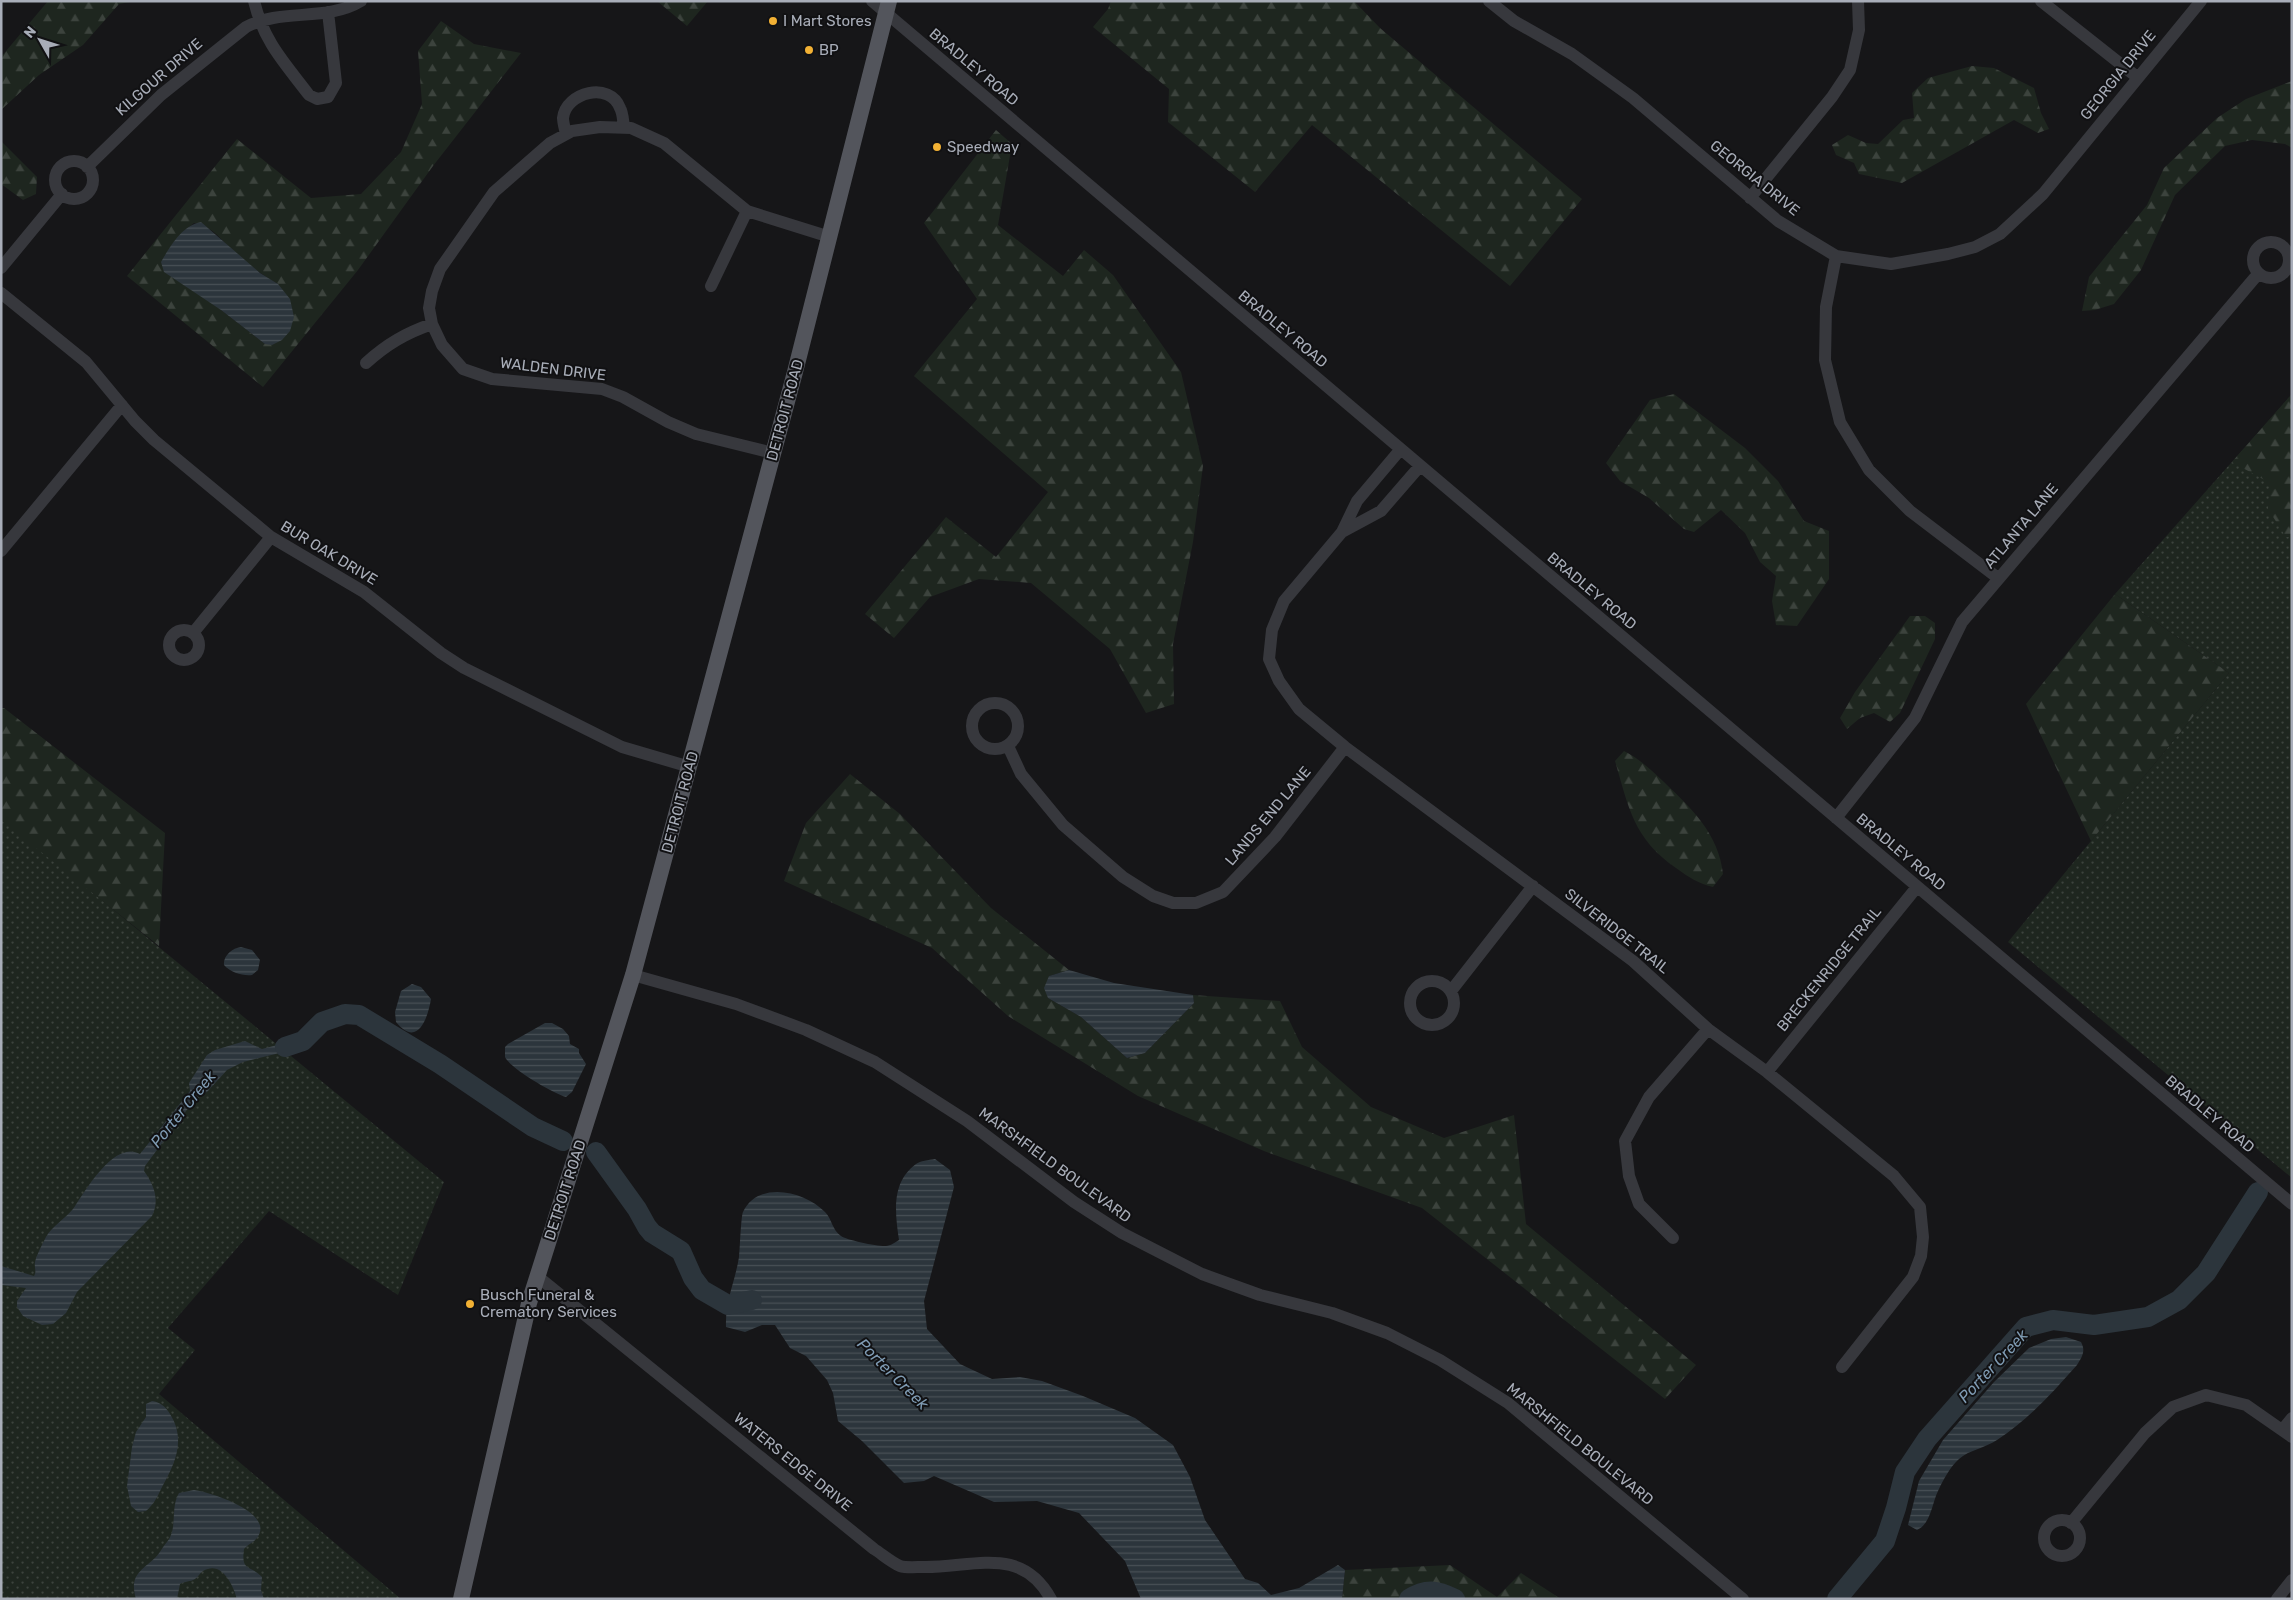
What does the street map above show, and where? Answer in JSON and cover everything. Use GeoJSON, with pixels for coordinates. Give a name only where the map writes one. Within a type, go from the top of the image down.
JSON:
{"type":"FeatureCollection","features":[{"type":"Feature","properties":{"kind":"main road","name":"DETROIT ROAD"},"geometry":{"type":"LineString","coordinates":[[461,1599],[508,1386],[537,1276],[633,975],[830,237],[888,7]]}},
{"type":"Feature","properties":{"kind":"street"},"geometry":{"type":"LineString","coordinates":[[254,1],[259,22],[270,45],[313,98],[324,99],[332,93],[336,83],[328,12]]}},
{"type":"Feature","properties":{"kind":"street","name":"KILGOUR DRIVE"},"geometry":{"type":"LineString","coordinates":[[87,166],[161,95],[239,32],[259,22],[328,12],[347,8],[361,1]]}},
{"type":"Feature","properties":{"kind":"street","name":"BRADLEY ROAD"},"geometry":{"type":"LineString","coordinates":[[872,1],[888,7],[1400,450],[2292,1204]]}},
{"type":"Feature","properties":{"kind":"street","name":"GEORGIA DRIVE"},"geometry":{"type":"LineString","coordinates":[[1489,1],[1514,22],[1572,54],[1633,98],[1778,220],[1836,256],[1891,264],[1957,252],[1975,247],[2000,234],[2043,194],[2201,1]]}},
{"type":"Feature","properties":{"kind":"street"},"geometry":{"type":"LineString","coordinates":[[1750,198],[1832,97],[1850,70],[1860,30],[1858,1]]}},
{"type":"Feature","properties":{"kind":"street"},"geometry":{"type":"LineString","coordinates":[[2041,1],[2137,77]]}},
{"type":"Feature","properties":{"kind":"street"},"geometry":{"type":"LineString","coordinates":[[566,134],[563,118],[571,101],[581,95],[596,93],[606,93],[620,107],[624,127]]}},
{"type":"Feature","properties":{"kind":"street","name":"WALDEN DRIVE"},"geometry":{"type":"LineString","coordinates":[[773,453],[696,434],[602,389],[492,379],[463,369],[442,345],[432,324],[429,308],[440,269],[494,192],[550,143],[572,131],[600,127],[631,128],[664,143],[747,211],[830,237]]}},
{"type":"Feature","properties":{"kind":"street"},"geometry":{"type":"LineString","coordinates":[[74,161],[87,166],[93,181],[88,192],[78,198],[67,197],[62,194],[58,189],[56,176],[62,166],[74,161]]}},
{"type":"Feature","properties":{"kind":"street"},"geometry":{"type":"LineString","coordinates":[[1,268],[62,194]]}},
{"type":"Feature","properties":{"kind":"street"},"geometry":{"type":"LineString","coordinates":[[711,286],[747,211]]}},
{"type":"Feature","properties":{"kind":"street"},"geometry":{"type":"LineString","coordinates":[[1836,256],[1826,307],[1825,360],[1840,422],[1869,470],[1910,511],[1998,578]]}},
{"type":"Feature","properties":{"kind":"street","name":"ATLANTA LANE"},"geometry":{"type":"LineString","coordinates":[[1836,818],[1915,718],[1962,622],[2258,274]]}},
{"type":"Feature","properties":{"kind":"street","name":"BUR OAK DRIVE"},"geometry":{"type":"LineString","coordinates":[[1,293],[79,354],[122,406],[154,440],[271,537],[364,592],[441,653],[464,668],[622,747],[690,767]]}},
{"type":"Feature","properties":{"kind":"street"},"geometry":{"type":"LineString","coordinates":[[366,363],[386,345],[414,330],[432,324]]}},
{"type":"Feature","properties":{"kind":"street"},"geometry":{"type":"LineString","coordinates":[[1,552],[122,406]]}},
{"type":"Feature","properties":{"kind":"street","name":"SILVERIDGE TRAIL"},"geometry":{"type":"LineString","coordinates":[[1400,450],[1358,501],[1342,532],[1284,601],[1272,630],[1269,659],[1279,681],[1299,709],[1345,748],[1633,961],[1708,1029],[1767,1072],[1894,1176],[1920,1207],[1923,1237],[1921,1256],[1913,1277],[1842,1367]]}},
{"type":"Feature","properties":{"kind":"street","name":"SILVERIDGE TRAIL"},"geometry":{"type":"LineString","coordinates":[[1342,532],[1381,511],[1420,466]]}},
{"type":"Feature","properties":{"kind":"street"},"geometry":{"type":"LineString","coordinates":[[193,633],[271,537]]}},
{"type":"Feature","properties":{"kind":"street","name":"LANDS END LANE"},"geometry":{"type":"LineString","coordinates":[[1008,746],[1021,774],[1063,826],[1123,877],[1154,896],[1174,903],[1196,903],[1223,892],[1275,838],[1345,748]]}},
{"type":"Feature","properties":{"kind":"street"},"geometry":{"type":"LineString","coordinates":[[1451,991],[1532,886]]}},
{"type":"Feature","properties":{"kind":"street","name":"BRECKENRIDGE TRAIL"},"geometry":{"type":"LineString","coordinates":[[1767,1072],[1917,887]]}},
{"type":"Feature","properties":{"kind":"street","name":"MARSHFIELD BOULEVARD"},"geometry":{"type":"LineString","coordinates":[[633,975],[736,1004],[806,1030],[875,1062],[966,1121],[1074,1202],[1122,1234],[1202,1274],[1260,1295],[1332,1313],[1387,1333],[1440,1360],[1508,1403],[1743,1599]]}},
{"type":"Feature","properties":{"kind":"street"},"geometry":{"type":"LineString","coordinates":[[1673,1238],[1640,1204],[1629,1176],[1625,1141],[1649,1097],[1708,1029]]}},
{"type":"Feature","properties":{"kind":"street","name":"WATERS EDGE DRIVE"},"geometry":{"type":"LineString","coordinates":[[537,1276],[874,1549],[901,1566],[928,1567],[985,1561],[1007,1564],[1027,1571],[1044,1585],[1051,1599]]}},
{"type":"Feature","properties":{"kind":"street"},"geometry":{"type":"LineString","coordinates":[[2072,1523],[2145,1434],[2173,1407],[2206,1395],[2246,1404],[2287,1433],[2292,1418]]}},
{"type":"Feature","properties":{"kind":"street"},"geometry":{"type":"LineString","coordinates":[[2277,1599],[2292,1580]]}},
{"type":"Feature","properties":{"kind":"green space"},"geometry":{"type":"Polygon","coordinates":[[[48,1],[135,1],[119,4],[83,45],[39,75],[1,110],[1,57],[48,1]]]}},
{"type":"Feature","properties":{"kind":"green space"},"geometry":{"type":"Polygon","coordinates":[[[657,1],[708,1],[687,26],[657,1]]]}},
{"type":"Feature","properties":{"kind":"green space"},"geometry":{"type":"Polygon","coordinates":[[[1111,1],[1354,1],[1380,28],[1582,199],[1510,286],[1312,125],[1255,192],[1168,122],[1169,89],[1093,27],[1108,9],[1111,1]]]}},
{"type":"Feature","properties":{"kind":"green space"},"geometry":{"type":"Polygon","coordinates":[[[441,21],[474,44],[521,53],[433,166],[358,270],[263,387],[127,276],[237,139],[311,198],[361,194],[401,152],[422,104],[418,51],[441,21]],[[194,223],[171,246],[221,310],[265,344],[278,284],[245,261],[207,227],[194,223]]]}},
{"type":"Feature","properties":{"kind":"green space"},"geometry":{"type":"Polygon","coordinates":[[[1972,66],[1994,68],[2034,88],[2041,113],[2049,129],[2038,133],[2014,120],[1902,183],[1859,174],[1854,163],[1836,155],[1832,145],[1848,135],[1866,143],[1878,144],[1903,120],[1914,118],[1912,93],[1928,78],[1972,66]]]}},
{"type":"Feature","properties":{"kind":"green space"},"geometry":{"type":"Polygon","coordinates":[[[2292,81],[2292,148],[2285,144],[2252,140],[2225,146],[2175,195],[2141,270],[2114,304],[2095,310],[2082,311],[2089,277],[2147,205],[2164,168],[2217,118],[2246,99],[2292,81]]]}},
{"type":"Feature","properties":{"kind":"green space"},"geometry":{"type":"Polygon","coordinates":[[[996,130],[1012,144],[998,225],[1063,276],[1084,250],[1113,275],[1181,372],[1203,466],[1193,542],[1173,644],[1174,704],[1146,713],[1110,649],[1031,583],[979,579],[930,597],[894,638],[865,614],[946,517],[996,557],[1048,492],[914,376],[977,299],[924,223],[996,130]]]}},
{"type":"Feature","properties":{"kind":"green space"},"geometry":{"type":"Polygon","coordinates":[[[1,141],[37,177],[36,194],[23,200],[1,184],[1,141]]]}},
{"type":"Feature","properties":{"kind":"green space"},"geometry":{"type":"Polygon","coordinates":[[[1674,394],[1745,448],[1778,481],[1804,521],[1829,531],[1829,579],[1797,626],[1776,625],[1772,601],[1776,576],[1760,562],[1745,533],[1721,510],[1694,532],[1684,529],[1649,498],[1620,481],[1606,463],[1650,400],[1674,394]]]}},
{"type":"Feature","properties":{"kind":"green space"},"geometry":{"type":"Polygon","coordinates":[[[2292,394],[2292,1178],[2008,942],[2229,673],[2115,594],[2292,394]]]}},
{"type":"Feature","properties":{"kind":"green space"},"geometry":{"type":"Polygon","coordinates":[[[2292,394],[2292,537],[2286,537],[2268,509],[2270,483],[2232,462],[2292,394]]]}},
{"type":"Feature","properties":{"kind":"green space"},"geometry":{"type":"Polygon","coordinates":[[[2115,594],[2229,673],[2091,841],[2026,704],[2115,594]]]}},
{"type":"Feature","properties":{"kind":"green space"},"geometry":{"type":"Polygon","coordinates":[[[1910,616],[1925,616],[1935,623],[1935,639],[1900,713],[1890,722],[1874,713],[1860,718],[1847,729],[1840,718],[1855,692],[1910,616]]]}},
{"type":"Feature","properties":{"kind":"green space"},"geometry":{"type":"Polygon","coordinates":[[[1,708],[4,708],[165,833],[159,946],[1,820],[1,708]]]}},
{"type":"Feature","properties":{"kind":"green space"},"geometry":{"type":"Polygon","coordinates":[[[1624,751],[1645,765],[1674,792],[1710,834],[1716,846],[1723,874],[1713,887],[1694,880],[1676,868],[1650,845],[1641,833],[1629,808],[1615,761],[1624,751]]]}},
{"type":"Feature","properties":{"kind":"green space"},"geometry":{"type":"Polygon","coordinates":[[[850,774],[900,814],[991,908],[1069,970],[1049,976],[1048,998],[1081,1017],[1127,1058],[1145,1053],[1194,1003],[1193,995],[1280,1001],[1302,1047],[1371,1107],[1444,1138],[1514,1115],[1526,1224],[1696,1365],[1665,1399],[1422,1208],[1264,1151],[1138,1096],[1008,1016],[932,948],[784,881],[806,823],[850,774]]]}},
{"type":"Feature","properties":{"kind":"green space"},"geometry":{"type":"Polygon","coordinates":[[[1,817],[444,1182],[398,1295],[269,1211],[168,1328],[195,1350],[159,1394],[401,1599],[1,1599],[1,817]]]}},
{"type":"Feature","properties":{"kind":"green space"},"geometry":{"type":"Polygon","coordinates":[[[1450,1565],[1497,1597],[1521,1573],[1561,1599],[1342,1599],[1345,1570],[1450,1565]]]}},
{"type":"Feature","properties":{"kind":"water"},"geometry":{"type":"Polygon","coordinates":[[[201,222],[260,273],[278,284],[290,299],[294,317],[290,331],[282,340],[272,345],[265,344],[221,310],[164,272],[161,262],[173,244],[188,227],[201,222]]]}},
{"type":"Feature","properties":{"kind":"water"},"geometry":{"type":"Polygon","coordinates":[[[241,947],[252,950],[260,960],[258,970],[252,975],[237,973],[224,965],[229,953],[241,947]]]}},
{"type":"Feature","properties":{"kind":"water"},"geometry":{"type":"Polygon","coordinates":[[[1069,970],[1114,983],[1193,995],[1194,1003],[1145,1053],[1127,1058],[1081,1017],[1048,998],[1044,988],[1049,976],[1069,970]]]}},
{"type":"Feature","properties":{"kind":"water"},"geometry":{"type":"Polygon","coordinates":[[[412,984],[421,987],[431,999],[421,1027],[416,1031],[410,1032],[404,1030],[396,1022],[395,1012],[401,991],[412,984]]]}},
{"type":"Feature","properties":{"kind":"water"},"geometry":{"type":"Polygon","coordinates":[[[545,1023],[552,1023],[563,1029],[569,1036],[570,1044],[579,1049],[579,1053],[586,1064],[572,1092],[566,1097],[524,1074],[515,1068],[505,1057],[505,1047],[508,1044],[545,1023]]]}},
{"type":"Feature","properties":{"kind":"water"},"geometry":{"type":"Polygon","coordinates":[[[307,1032],[311,1042],[304,1047],[243,1062],[227,1070],[207,1092],[198,1095],[145,1166],[144,1171],[151,1182],[156,1198],[152,1216],[77,1292],[66,1313],[53,1324],[42,1325],[23,1316],[17,1307],[17,1301],[26,1288],[1,1285],[1,1266],[34,1276],[36,1259],[49,1233],[73,1209],[92,1181],[110,1161],[120,1154],[130,1151],[140,1154],[190,1091],[189,1083],[207,1055],[215,1050],[245,1041],[262,1049],[296,1040],[307,1032]]]}},
{"type":"Feature","properties":{"kind":"water"},"geometry":{"type":"Polygon","coordinates":[[[935,1159],[950,1170],[954,1187],[924,1301],[927,1329],[960,1364],[992,1379],[1020,1377],[1042,1381],[1135,1418],[1173,1445],[1190,1477],[1205,1520],[1245,1579],[1258,1583],[1271,1595],[1299,1588],[1338,1565],[1345,1570],[1342,1599],[1141,1599],[1125,1561],[1079,1513],[1037,1501],[994,1502],[934,1476],[924,1481],[904,1483],[862,1441],[838,1421],[833,1393],[827,1380],[806,1356],[790,1348],[775,1325],[762,1325],[745,1332],[726,1327],[729,1300],[739,1257],[742,1215],[750,1202],[770,1192],[794,1194],[806,1199],[825,1212],[841,1236],[863,1243],[888,1246],[899,1240],[896,1209],[902,1180],[916,1164],[935,1159]]]}},
{"type":"Feature","properties":{"kind":"water"},"geometry":{"type":"Polygon","coordinates":[[[2066,1337],[2081,1342],[2083,1354],[2077,1365],[2030,1415],[2019,1424],[1992,1443],[1967,1453],[1959,1459],[1942,1482],[1928,1518],[1922,1527],[1917,1530],[1908,1525],[1919,1481],[1943,1440],[1994,1382],[2029,1348],[2051,1339],[2066,1337]]]}},
{"type":"Feature","properties":{"kind":"water"},"geometry":{"type":"Polygon","coordinates":[[[152,1401],[158,1402],[167,1409],[175,1424],[178,1434],[177,1453],[170,1471],[151,1506],[146,1511],[138,1512],[131,1506],[127,1486],[136,1432],[146,1417],[146,1404],[152,1401]]]}},
{"type":"Feature","properties":{"kind":"water"},"geometry":{"type":"Polygon","coordinates":[[[194,1490],[212,1494],[235,1504],[254,1516],[260,1524],[259,1535],[244,1549],[243,1556],[245,1565],[262,1577],[261,1590],[264,1599],[237,1599],[233,1587],[226,1576],[221,1571],[210,1568],[203,1571],[195,1579],[180,1584],[177,1599],[136,1599],[134,1591],[135,1579],[141,1570],[157,1555],[170,1537],[176,1499],[179,1493],[194,1490]]]}},
{"type":"Feature","properties":{"kind":"waterway","name":"Porter Creek"},"geometry":{"type":"LineString","coordinates":[[285,1047],[303,1041],[322,1022],[345,1014],[359,1015],[440,1064],[533,1127],[563,1141]]}},
{"type":"Feature","properties":{"kind":"waterway","name":"Porter Creek"},"geometry":{"type":"LineString","coordinates":[[596,1152],[652,1233],[681,1251],[693,1278],[702,1290],[728,1305],[752,1300]]}},
{"type":"Feature","properties":{"kind":"waterway","name":"Porter Creek"},"geometry":{"type":"LineString","coordinates":[[1837,1599],[1885,1541],[1905,1472],[1927,1439],[2026,1327],[2053,1320],[2094,1325],[2148,1317],[2179,1300],[2206,1273],[2258,1192]]}},
{"type":"Feature","properties":{"kind":"waterway","name":"Porter Creek"},"geometry":{"type":"LineString","coordinates":[[1409,1599],[1426,1592],[1437,1592],[1455,1599]]}},
{"type":"Feature","properties":{"kind":"place","name":"I Mart Stores"},"geometry":{"type":"Point","coordinates":[773,21]}},
{"type":"Feature","properties":{"kind":"place","name":"BP"},"geometry":{"type":"Point","coordinates":[809,50]}},
{"type":"Feature","properties":{"kind":"place","name":"Speedway"},"geometry":{"type":"Point","coordinates":[937,147]}},
{"type":"Feature","properties":{"kind":"place","name":"Busch Funeral & Crematory Services"},"geometry":{"type":"Point","coordinates":[470,1304]}}]}
